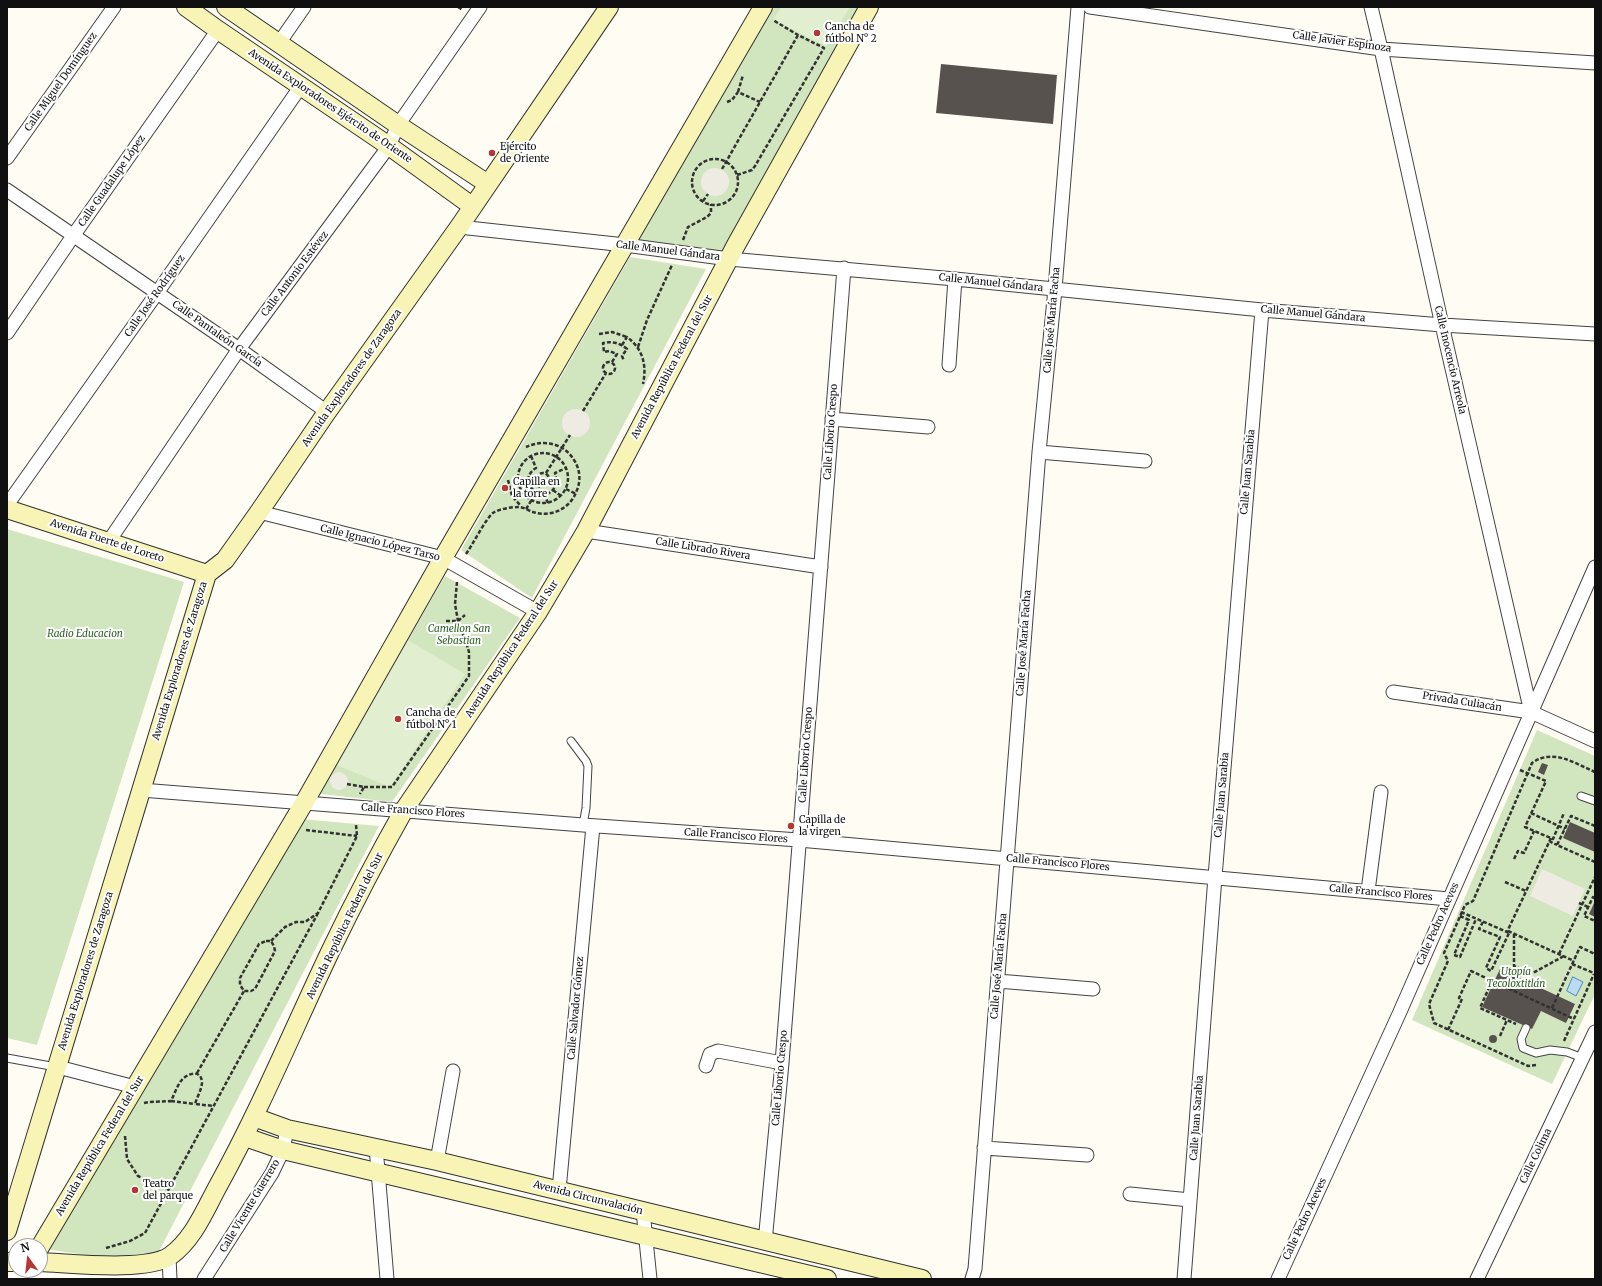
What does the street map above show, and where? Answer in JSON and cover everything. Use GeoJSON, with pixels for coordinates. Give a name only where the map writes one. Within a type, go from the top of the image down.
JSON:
{"type":"FeatureCollection","features":[{"type":"Feature","properties":{"kind":"street","name":"Calle Miguel Domínguez"},"geometry":{"type":"LineString","coordinates":[[7,158],[114,7]]}},
{"type":"Feature","properties":{"kind":"street","name":"Avenida Exploradores Ejército de Oriente"},"geometry":{"type":"LineString","coordinates":[[186,7],[389,146],[472,206]]}},
{"type":"Feature","properties":{"kind":"street"},"geometry":{"type":"LineString","coordinates":[[226,7],[398,125],[488,184]]}},
{"type":"Feature","properties":{"kind":"street"},"geometry":{"type":"LineString","coordinates":[[279,43],[304,7]]}},
{"type":"Feature","properties":{"kind":"street","name":"Calle Antonio Estévez"},"geometry":{"type":"LineString","coordinates":[[109,541],[239,349],[389,146],[398,125],[480,7]]}},
{"type":"Feature","properties":{"kind":"street","name":"Avenida Exploradores de Zaragoza"},"geometry":{"type":"LineString","coordinates":[[7,1231],[207,574],[225,560],[327,412],[459,227],[609,7]]}},
{"type":"Feature","properties":{"kind":"street","name":"Avenida República Federal del Sur"},"geometry":{"type":"LineString","coordinates":[[48,1262],[135,1265],[153,1262],[169,1257],[185,1242],[197,1226],[245,1137],[331,952],[387,840],[404,810],[538,612],[586,531],[730,259],[869,7]]}},
{"type":"Feature","properties":{"kind":"street","name":"Calle José María Facha"},"geometry":{"type":"LineString","coordinates":[[972,1279],[975,1269],[1039,452],[1055,289],[1078,7]]}},
{"type":"Feature","properties":{"kind":"street","name":"Calle Javier Espinoza"},"geometry":{"type":"LineString","coordinates":[[1090,7],[1381,48],[1595,63]]}},
{"type":"Feature","properties":{"kind":"street","name":"Calle Inocencio Arreola"},"geometry":{"type":"LineString","coordinates":[[1371,7],[1531,712]]}},
{"type":"Feature","properties":{"kind":"street","name":"Avenida República Federal del Sur"},"geometry":{"type":"LineString","coordinates":[[45,1238],[304,803],[443,558],[711,96],[769,10]]}},
{"type":"Feature","properties":{"kind":"street","name":"Calle Guadalupe López"},"geometry":{"type":"LineString","coordinates":[[7,333],[73,236],[218,30]]}},
{"type":"Feature","properties":{"kind":"street","name":"Calle José Rodríguez"},"geometry":{"type":"LineString","coordinates":[[7,505],[301,86]]}},
{"type":"Feature","properties":{"kind":"street","name":"Calle Pantaleón García"},"geometry":{"type":"LineString","coordinates":[[7,190],[239,349],[327,412]]}},
{"type":"Feature","properties":{"kind":"street","name":"Calle Manuel Gándara"},"geometry":{"type":"LineString","coordinates":[[459,227],[625,245],[730,259],[844,268],[1262,310],[1442,325],[1595,334]]}},
{"type":"Feature","properties":{"kind":"street","name":"Calle Liborio Crespo"},"geometry":{"type":"LineString","coordinates":[[765,1242],[782,1063],[844,268]]}},
{"type":"Feature","properties":{"kind":"street"},"geometry":{"type":"LineString","coordinates":[[949,365],[956,279]]}},
{"type":"Feature","properties":{"kind":"street","name":"Calle Juan Sarabia"},"geometry":{"type":"LineString","coordinates":[[1184,1279],[1215,877],[1262,310]]}},
{"type":"Feature","properties":{"kind":"street"},"geometry":{"type":"LineString","coordinates":[[832,419],[928,427]]}},
{"type":"Feature","properties":{"kind":"street"},"geometry":{"type":"LineString","coordinates":[[1039,452],[1145,461]]}},
{"type":"Feature","properties":{"kind":"street","name":"Avenida Fuerte de Loreto"},"geometry":{"type":"LineString","coordinates":[[7,509],[207,574]]}},
{"type":"Feature","properties":{"kind":"street","name":"Calle Ignacio López Tarso"},"geometry":{"type":"LineString","coordinates":[[259,512],[443,558],[538,612]]}},
{"type":"Feature","properties":{"kind":"street","name":"Calle Librado Rivera"},"geometry":{"type":"LineString","coordinates":[[586,531],[821,567]]}},
{"type":"Feature","properties":{"kind":"street","name":"Calle Pedro Aceves"},"geometry":{"type":"LineString","coordinates":[[1278,1279],[1399,1014],[1595,568]]}},
{"type":"Feature","properties":{"kind":"street","name":"Privada Culiacán"},"geometry":{"type":"LineString","coordinates":[[1393,692],[1531,712],[1595,741]]}},
{"type":"Feature","properties":{"kind":"street","name":"Calle Francisco Flores"},"geometry":{"type":"LineString","coordinates":[[141,790],[588,826],[799,840],[1449,899]]}},
{"type":"Feature","properties":{"kind":"street"},"geometry":{"type":"LineString","coordinates":[[1368,891],[1381,792]]}},
{"type":"Feature","properties":{"kind":"street","name":"Calle Salvador Gómez"},"geometry":{"type":"LineString","coordinates":[[559,1190],[588,826]]}},
{"type":"Feature","properties":{"kind":"street"},"geometry":{"type":"LineString","coordinates":[[998,981],[1093,989]]}},
{"type":"Feature","properties":{"kind":"street","name":"Calle Colima"},"geometry":{"type":"LineString","coordinates":[[1477,1279],[1595,1032]]}},
{"type":"Feature","properties":{"kind":"street"},"geometry":{"type":"LineString","coordinates":[[706,1066],[710,1054],[718,1051],[782,1063]]}},
{"type":"Feature","properties":{"kind":"street"},"geometry":{"type":"LineString","coordinates":[[58,1067],[135,1087]]}},
{"type":"Feature","properties":{"kind":"street"},"geometry":{"type":"LineString","coordinates":[[437,1161],[453,1071]]}},
{"type":"Feature","properties":{"kind":"street","name":"Avenida Circunvalación"},"geometry":{"type":"LineString","coordinates":[[254,1117],[287,1129],[437,1161],[922,1279]]}},
{"type":"Feature","properties":{"kind":"street","name":"Calle Vicente Guerrero"},"geometry":{"type":"LineString","coordinates":[[204,1279],[272,1173],[283,1150],[287,1129]]}},
{"type":"Feature","properties":{"kind":"street"},"geometry":{"type":"LineString","coordinates":[[245,1137],[283,1150],[827,1279]]}},
{"type":"Feature","properties":{"kind":"street"},"geometry":{"type":"LineString","coordinates":[[376,1147],[387,1279]]}},
{"type":"Feature","properties":{"kind":"street"},"geometry":{"type":"LineString","coordinates":[[984,1148],[1087,1155]]}},
{"type":"Feature","properties":{"kind":"street"},"geometry":{"type":"LineString","coordinates":[[505,1202],[507,1179]]}},
{"type":"Feature","properties":{"kind":"street"},"geometry":{"type":"LineString","coordinates":[[1130,1194],[1190,1200]]}},
{"type":"Feature","properties":{"kind":"street"},"geometry":{"type":"LineString","coordinates":[[643,1211],[650,1279]]}},
{"type":"Feature","properties":{"kind":"street"},"geometry":{"type":"LineString","coordinates":[[169,1257],[170,1279]]}},
{"type":"Feature","properties":{"kind":"lane"},"geometry":{"type":"LineString","coordinates":[[571,741],[586,760],[588,766],[586,808],[588,826]]}},
{"type":"Feature","properties":{"kind":"lane"},"geometry":{"type":"LineString","coordinates":[[1581,796],[1595,801]]}},
{"type":"Feature","properties":{"kind":"lane"},"geometry":{"type":"LineString","coordinates":[[1526,1028],[1521,1039],[1524,1048],[1536,1053],[1556,1050],[1567,1052],[1583,1058]]}},
{"type":"Feature","properties":{"kind":"lane"},"geometry":{"type":"LineString","coordinates":[[7,1058],[58,1067]]}},
{"type":"Feature","properties":{"kind":"path"},"geometry":{"type":"LineString","coordinates":[[737,175],[752,170],[755,166],[824,48],[771,19],[769,10]]}},
{"type":"Feature","properties":{"kind":"path"},"geometry":{"type":"LineString","coordinates":[[722,169],[798,35]]}},
{"type":"Feature","properties":{"kind":"path"},"geometry":{"type":"LineString","coordinates":[[711,96],[727,102],[732,100],[738,92],[760,102]]}},
{"type":"Feature","properties":{"kind":"path"},"geometry":{"type":"LineString","coordinates":[[709,159],[718,159],[726,162],[733,167],[737,175],[738,184],[732,196],[722,203],[711,204],[704,202],[698,197],[693,189],[692,177],[696,168],[709,159]]}},
{"type":"Feature","properties":{"kind":"path"},"geometry":{"type":"LineString","coordinates":[[704,202],[708,194]]}},
{"type":"Feature","properties":{"kind":"path"},"geometry":{"type":"LineString","coordinates":[[682,241],[688,227],[712,213],[711,204]]}},
{"type":"Feature","properties":{"kind":"path"},"geometry":{"type":"LineString","coordinates":[[638,348],[647,320],[673,264]]}},
{"type":"Feature","properties":{"kind":"path"},"geometry":{"type":"LineString","coordinates":[[599,334],[612,332],[627,337],[638,348],[642,353],[645,368],[643,384]]}},
{"type":"Feature","properties":{"kind":"path"},"geometry":{"type":"LineString","coordinates":[[622,345],[627,337]]}},
{"type":"Feature","properties":{"kind":"path"},"geometry":{"type":"LineString","coordinates":[[622,356],[627,349],[622,345],[611,342],[603,343],[604,352],[617,354],[622,356],[624,360]]}},
{"type":"Feature","properties":{"kind":"path"},"geometry":{"type":"LineString","coordinates":[[612,362],[617,354]]}},
{"type":"Feature","properties":{"kind":"path"},"geometry":{"type":"LineString","coordinates":[[606,373],[603,370],[603,366],[607,361],[612,362]]}},
{"type":"Feature","properties":{"kind":"path"},"geometry":{"type":"LineString","coordinates":[[606,373],[610,374],[614,371],[615,367],[612,362]]}},
{"type":"Feature","properties":{"kind":"path"},"geometry":{"type":"LineString","coordinates":[[583,411],[606,373]]}},
{"type":"Feature","properties":{"kind":"path"},"geometry":{"type":"LineString","coordinates":[[546,473],[570,435]]}},
{"type":"Feature","properties":{"kind":"path"},"geometry":{"type":"LineString","coordinates":[[508,478],[512,496],[521,506],[526,510],[542,514],[553,513],[567,505],[576,494],[580,481],[579,470],[571,456],[562,448],[544,443],[535,444],[522,450]]}},
{"type":"Feature","properties":{"kind":"path"},"geometry":{"type":"LineString","coordinates":[[546,454],[556,457],[566,468],[568,478],[566,489],[561,496],[554,501],[548,503],[538,503],[531,501],[524,496],[519,486],[517,478],[519,470],[531,456],[546,454]]}},
{"type":"Feature","properties":{"kind":"path"},"geometry":{"type":"LineString","coordinates":[[531,456],[536,468],[530,474],[528,482],[536,493],[544,494],[552,490],[557,482],[555,473],[566,468]]}},
{"type":"Feature","properties":{"kind":"path"},"geometry":{"type":"LineString","coordinates":[[536,493],[540,484],[538,482],[538,476],[542,472],[546,473]]}},
{"type":"Feature","properties":{"kind":"path"},"geometry":{"type":"LineString","coordinates":[[540,484],[546,485],[549,481],[550,478],[546,473]]}},
{"type":"Feature","properties":{"kind":"path"},"geometry":{"type":"LineString","coordinates":[[519,486],[528,482]]}},
{"type":"Feature","properties":{"kind":"path"},"geometry":{"type":"LineString","coordinates":[[566,489],[576,494]]}},
{"type":"Feature","properties":{"kind":"path"},"geometry":{"type":"LineString","coordinates":[[552,490],[561,496]]}},
{"type":"Feature","properties":{"kind":"path"},"geometry":{"type":"LineString","coordinates":[[544,494],[548,503]]}},
{"type":"Feature","properties":{"kind":"path"},"geometry":{"type":"LineString","coordinates":[[526,510],[531,501]]}},
{"type":"Feature","properties":{"kind":"path"},"geometry":{"type":"LineString","coordinates":[[466,554],[492,514],[502,509],[521,506]]}},
{"type":"Feature","properties":{"kind":"path"},"geometry":{"type":"LineString","coordinates":[[347,784],[364,787],[392,787],[469,676],[469,652],[458,621],[455,604],[457,582]]}},
{"type":"Feature","properties":{"kind":"path"},"geometry":{"type":"LineString","coordinates":[[446,621],[458,621],[465,615]]}},
{"type":"Feature","properties":{"kind":"path"},"geometry":{"type":"LineString","coordinates":[[458,642],[465,639]]}},
{"type":"Feature","properties":{"kind":"path"},"geometry":{"type":"LineString","coordinates":[[1468,915],[1507,932],[1509,931],[1564,956],[1595,974],[1562,1046],[1535,1065],[1528,1066],[1434,1023],[1429,1004],[1448,961],[1444,953],[1465,905],[1473,901],[1532,763],[1539,758],[1558,756],[1595,772]]}},
{"type":"Feature","properties":{"kind":"path"},"geometry":{"type":"LineString","coordinates":[[1519,770],[1546,781],[1525,827],[1557,845],[1595,862]]}},
{"type":"Feature","properties":{"kind":"path"},"geometry":{"type":"LineString","coordinates":[[358,796],[364,787]]}},
{"type":"Feature","properties":{"kind":"path"},"geometry":{"type":"LineString","coordinates":[[1531,813],[1565,829]]}},
{"type":"Feature","properties":{"kind":"path"},"geometry":{"type":"LineString","coordinates":[[1483,922],[1479,929],[1500,938],[1486,968],[1491,971],[1531,880],[1550,840],[1553,839],[1564,813]]}},
{"type":"Feature","properties":{"kind":"path"},"geometry":{"type":"LineString","coordinates":[[1557,845],[1571,816],[1595,826]]}},
{"type":"Feature","properties":{"kind":"path"},"geometry":{"type":"LineString","coordinates":[[100,1250],[130,1241],[145,1233],[318,913],[357,836],[356,825]]}},
{"type":"Feature","properties":{"kind":"path"},"geometry":{"type":"LineString","coordinates":[[1514,859],[1518,851],[1524,853],[1534,831]]}},
{"type":"Feature","properties":{"kind":"path"},"geometry":{"type":"LineString","coordinates":[[327,834],[357,836]]}},
{"type":"Feature","properties":{"kind":"path"},"geometry":{"type":"LineString","coordinates":[[1559,954],[1581,903],[1595,877]]}},
{"type":"Feature","properties":{"kind":"path"},"geometry":{"type":"LineString","coordinates":[[1531,880],[1536,882]]}},
{"type":"Feature","properties":{"kind":"path"},"geometry":{"type":"LineString","coordinates":[[1504,882],[1526,891]]}},
{"type":"Feature","properties":{"kind":"path"},"geometry":{"type":"LineString","coordinates":[[1595,898],[1593,897],[1584,916],[1595,921]]}},
{"type":"Feature","properties":{"kind":"path"},"geometry":{"type":"LineString","coordinates":[[1581,903],[1588,907]]}},
{"type":"Feature","properties":{"kind":"path"},"geometry":{"type":"LineString","coordinates":[[244,991],[240,985],[240,978],[259,944],[266,941],[271,941],[285,927],[296,922],[305,922],[318,913]]}},
{"type":"Feature","properties":{"kind":"path"},"geometry":{"type":"LineString","coordinates":[[1460,916],[1469,920],[1454,955],[1460,958],[1476,919]]}},
{"type":"Feature","properties":{"kind":"path"},"geometry":{"type":"LineString","coordinates":[[1514,934],[1514,966],[1531,974],[1564,956]]}},
{"type":"Feature","properties":{"kind":"path"},"geometry":{"type":"LineString","coordinates":[[244,991],[251,991],[255,989],[275,951],[271,941]]}},
{"type":"Feature","properties":{"kind":"path"},"geometry":{"type":"LineString","coordinates":[[1552,1008],[1580,947],[1595,954]]}},
{"type":"Feature","properties":{"kind":"path"},"geometry":{"type":"LineString","coordinates":[[1512,990],[1522,970]]}},
{"type":"Feature","properties":{"kind":"path"},"geometry":{"type":"LineString","coordinates":[[1448,1030],[1462,999],[1459,998],[1471,971],[1574,1019]]}},
{"type":"Feature","properties":{"kind":"path"},"geometry":{"type":"LineString","coordinates":[[1492,981],[1480,1008],[1526,1028]]}},
{"type":"Feature","properties":{"kind":"path"},"geometry":{"type":"LineString","coordinates":[[171,1101],[181,1081],[187,1075],[197,1073],[244,991]]}},
{"type":"Feature","properties":{"kind":"path"},"geometry":{"type":"LineString","coordinates":[[1500,1036],[1507,1020]]}},
{"type":"Feature","properties":{"kind":"path"},"geometry":{"type":"LineString","coordinates":[[195,1104],[202,1084],[201,1077],[197,1073]]}},
{"type":"Feature","properties":{"kind":"path"},"geometry":{"type":"LineString","coordinates":[[142,1104],[149,1102],[171,1101],[214,1106]]}},
{"type":"Feature","properties":{"kind":"path"},"geometry":{"type":"LineString","coordinates":[[127,1159],[138,1176],[169,1189]]}},
{"type":"Feature","properties":{"kind":"green space"},"geometry":{"type":"Polygon","coordinates":[[[773,7],[863,7],[722,254],[637,241],[773,7]]]}},
{"type":"Feature","properties":{"kind":"green space","name":"Cancha de fútbol N° 2"},"geometry":{"type":"Polygon","coordinates":[[[781,7],[850,7],[826,46],[773,20],[781,7]]]}},
{"type":"Feature","properties":{"kind":"green space"},"geometry":{"type":"Polygon","coordinates":[[[630,257],[706,269],[532,598],[461,550],[630,257]]]}},
{"type":"Feature","properties":{"kind":"green space","name":"Radio Educacion"},"geometry":{"type":"Polygon","coordinates":[[[7,529],[184,582],[37,1045],[7,1038],[7,529]]]}},
{"type":"Feature","properties":{"kind":"green space","name":"Camellon San Sebastian"},"geometry":{"type":"Polygon","coordinates":[[[445,576],[520,618],[392,802],[313,793],[379,690],[445,576]]]}},
{"type":"Feature","properties":{"kind":"green space","name":"Cancha de fútbol N° 1"},"geometry":{"type":"Polygon","coordinates":[[[408,640],[465,674],[390,787],[334,764],[408,640]]]}},
{"type":"Feature","properties":{"kind":"green space","name":"Utopía Tecoloxtitlán"},"geometry":{"type":"Polygon","coordinates":[[[1537,730],[1595,756],[1595,994],[1552,1084],[1412,1020],[1537,730]]]}},
{"type":"Feature","properties":{"kind":"green space"},"geometry":{"type":"Polygon","coordinates":[[[301,819],[379,826],[157,1255],[130,1259],[102,1257],[48,1249],[48,1246],[301,819]]]}},
{"type":"Feature","properties":{"kind":"shaded area"},"geometry":{"type":"Polygon","coordinates":[[[715,168],[725,172],[729,182],[725,192],[715,196],[705,192],[701,182],[705,172],[715,168]]]}},
{"type":"Feature","properties":{"kind":"shaded area"},"geometry":{"type":"Polygon","coordinates":[[[576,409],[586,413],[590,423],[586,433],[576,437],[566,433],[562,423],[566,413],[576,409]]]}},
{"type":"Feature","properties":{"kind":"shaded area"},"geometry":{"type":"Polygon","coordinates":[[[339,772],[345,775],[348,781],[345,787],[339,790],[333,787],[330,781],[333,775],[339,772]]]}},
{"type":"Feature","properties":{"kind":"shaded area"},"geometry":{"type":"Polygon","coordinates":[[[1542,869],[1585,889],[1573,916],[1530,896],[1542,869]]]}},
{"type":"Feature","properties":{"kind":"water"},"geometry":{"type":"Polygon","coordinates":[[[1573,977],[1583,982],[1576,996],[1567,991],[1573,977]]]}},
{"type":"Feature","properties":{"kind":"building"},"geometry":{"type":"Polygon","coordinates":[[[941,64],[1057,75],[1053,124],[936,113],[941,64]]]}},
{"type":"Feature","properties":{"kind":"building"},"geometry":{"type":"Polygon","coordinates":[[[1542,763],[1548,765],[1544,775],[1538,772],[1542,763]]]}},
{"type":"Feature","properties":{"kind":"building"},"geometry":{"type":"Polygon","coordinates":[[[1570,822],[1595,833],[1595,852],[1563,838],[1570,822]]]}},
{"type":"Feature","properties":{"kind":"building"},"geometry":{"type":"Polygon","coordinates":[[[1595,901],[1595,917],[1589,914],[1595,901]]]}},
{"type":"Feature","properties":{"kind":"building"},"geometry":{"type":"Polygon","coordinates":[[[1500,969],[1575,1004],[1566,1023],[1541,1011],[1532,1029],[1482,1007],[1500,969]]]}},
{"type":"Feature","properties":{"kind":"building"},"geometry":{"type":"Polygon","coordinates":[[[1491,1035],[1495,1035],[1497,1039],[1495,1043],[1491,1043],[1489,1041],[1489,1037],[1491,1035]]]}},
{"type":"Feature","properties":{"kind":"place","name":"Cancha de fútbol N° 2"},"geometry":{"type":"Point","coordinates":[817,33]}},
{"type":"Feature","properties":{"kind":"place","name":"Ejército de Oriente"},"geometry":{"type":"Point","coordinates":[492,153]}},
{"type":"Feature","properties":{"kind":"place","name":"Capilla en la torre"},"geometry":{"type":"Point","coordinates":[505,488]}},
{"type":"Feature","properties":{"kind":"place","name":"Cancha de fútbol N° 1"},"geometry":{"type":"Point","coordinates":[398,719]}},
{"type":"Feature","properties":{"kind":"place","name":"Capilla de la virgen"},"geometry":{"type":"Point","coordinates":[791,826]}},
{"type":"Feature","properties":{"kind":"place","name":"Teatro del parque"},"geometry":{"type":"Point","coordinates":[135,1190]}}]}
